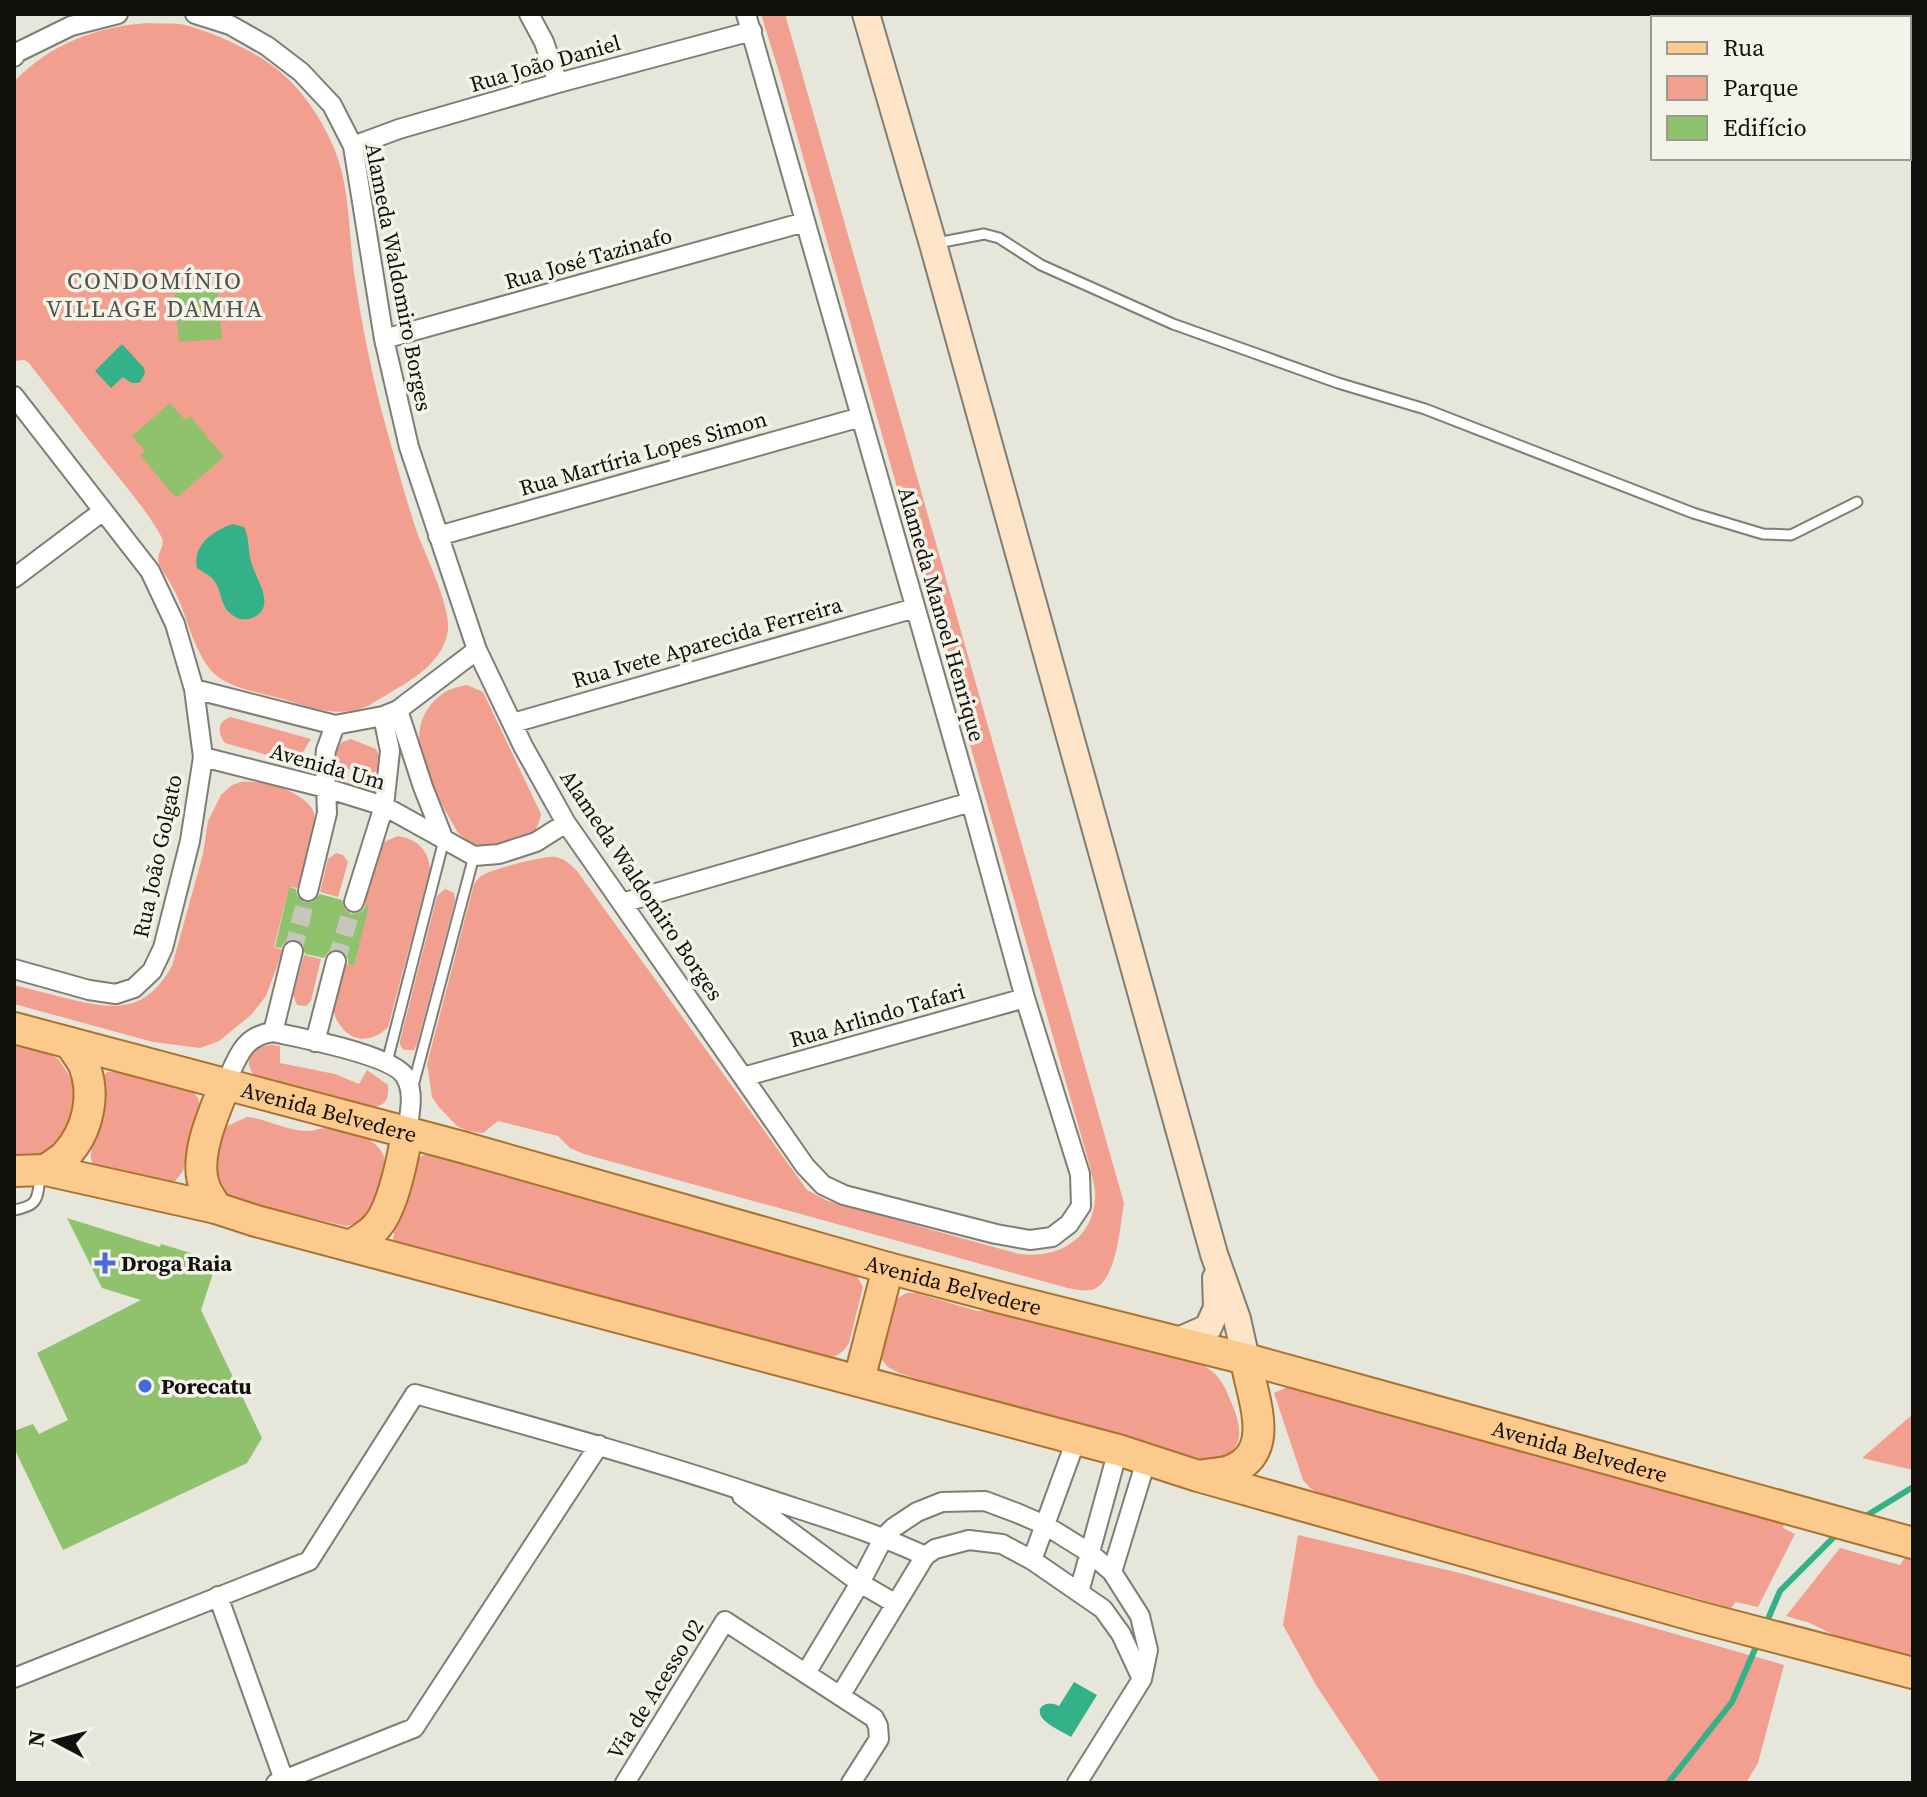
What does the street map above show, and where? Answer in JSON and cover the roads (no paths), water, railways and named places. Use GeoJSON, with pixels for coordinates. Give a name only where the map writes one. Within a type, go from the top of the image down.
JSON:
{"type":"FeatureCollection","features":[{"type":"Feature","properties":{"kind":"main road","name":"Avenida Belvedere"},"geometry":{"type":"LineString","coordinates":[[14,1028],[407,1133],[888,1268],[1246,1359],[1904,1541]]}},
{"type":"Feature","properties":{"kind":"main road"},"geometry":{"type":"LineString","coordinates":[[34,1170],[65,1156],[80,1136],[88,1113],[90,1088],[83,1064],[70,1043]]}},
{"type":"Feature","properties":{"kind":"main road"},"geometry":{"type":"LineString","coordinates":[[216,1208],[204,1185],[201,1161],[212,1117],[225,1085]]}},
{"type":"Feature","properties":{"kind":"main road"},"geometry":{"type":"LineString","coordinates":[[351,1246],[377,1227],[386,1211],[402,1162],[407,1133]]}},
{"type":"Feature","properties":{"kind":"main road"},"geometry":{"type":"LineString","coordinates":[[34,1170],[216,1208],[859,1380],[1118,1450],[1198,1476],[1699,1617],[1913,1673]]}},
{"type":"Feature","properties":{"kind":"main road"},"geometry":{"type":"LineString","coordinates":[[859,1380],[888,1268]]}},
{"type":"Feature","properties":{"kind":"main road"},"geometry":{"type":"LineString","coordinates":[[1198,1476],[1230,1471],[1257,1450],[1260,1432],[1246,1359]]}},
{"type":"Feature","properties":{"kind":"street"},"geometry":{"type":"LineString","coordinates":[[15,52],[71,26],[118,14]]}},
{"type":"Feature","properties":{"kind":"street","name":"Alameda Waldomiro Borges"},"geometry":{"type":"LineString","coordinates":[[195,14],[230,25],[267,46],[301,72],[332,105],[353,146],[384,339],[409,447],[477,650],[523,746],[566,823],[805,1166],[823,1185]]}},
{"type":"Feature","properties":{"kind":"street"},"geometry":{"type":"LineString","coordinates":[[529,14],[544,42],[558,83]]}},
{"type":"Feature","properties":{"kind":"street"},"geometry":{"type":"LineString","coordinates":[[866,14],[1246,1359]]}},
{"type":"Feature","properties":{"kind":"street","name":"Rua João Daniel"},"geometry":{"type":"LineString","coordinates":[[353,146],[399,129],[749,23]]}},
{"type":"Feature","properties":{"kind":"street","name":"Alameda Manoel Henrique"},"geometry":{"type":"LineString","coordinates":[[749,23],[1025,998],[1080,1174],[1081,1206],[1069,1224],[1052,1237],[1030,1240],[844,1195],[823,1185]]}},
{"type":"Feature","properties":{"kind":"street","name":"Rua José Tazinafo"},"geometry":{"type":"LineString","coordinates":[[384,339],[805,222]]}},
{"type":"Feature","properties":{"kind":"street","name":"Rua João Golgato"},"geometry":{"type":"LineString","coordinates":[[14,396],[150,571],[175,624],[194,689],[203,757],[190,841],[163,948],[152,971],[134,988],[116,994],[89,990],[14,969]]}},
{"type":"Feature","properties":{"kind":"street","name":"Rua Martíria Lopes Simon"},"geometry":{"type":"LineString","coordinates":[[438,536],[861,417]]}},
{"type":"Feature","properties":{"kind":"street"},"geometry":{"type":"LineString","coordinates":[[14,578],[103,511]]}},
{"type":"Feature","properties":{"kind":"street","name":"Rua Ivete Aparecida Ferreira"},"geometry":{"type":"LineString","coordinates":[[513,723],[915,608]]}},
{"type":"Feature","properties":{"kind":"street","name":"Avenida Um"},"geometry":{"type":"LineString","coordinates":[[194,689],[335,725],[391,713],[477,650]]}},
{"type":"Feature","properties":{"kind":"street"},"geometry":{"type":"LineString","coordinates":[[354,902],[384,806],[391,713]]}},
{"type":"Feature","properties":{"kind":"street"},"geometry":{"type":"LineString","coordinates":[[391,713],[444,840]]}},
{"type":"Feature","properties":{"kind":"street"},"geometry":{"type":"LineString","coordinates":[[308,891],[327,813],[326,750],[335,725]]}},
{"type":"Feature","properties":{"kind":"street","name":"Avenida Um"},"geometry":{"type":"LineString","coordinates":[[203,757],[384,806],[474,856]]}},
{"type":"Feature","properties":{"kind":"street"},"geometry":{"type":"LineString","coordinates":[[622,903],[971,802]]}},
{"type":"Feature","properties":{"kind":"street"},"geometry":{"type":"LineString","coordinates":[[474,856],[499,854],[536,842],[566,823]]}},
{"type":"Feature","properties":{"kind":"street"},"geometry":{"type":"LineString","coordinates":[[273,1032],[293,951]]}},
{"type":"Feature","properties":{"kind":"street"},"geometry":{"type":"LineString","coordinates":[[315,1042],[336,961]]}},
{"type":"Feature","properties":{"kind":"street","name":"Rua Arlindo Tafari"},"geometry":{"type":"LineString","coordinates":[[743,1077],[1025,998]]}},
{"type":"Feature","properties":{"kind":"street"},"geometry":{"type":"LineString","coordinates":[[225,1085],[250,1040],[260,1034],[273,1032],[315,1042],[387,1062],[405,1075],[411,1093],[407,1133]]}},
{"type":"Feature","properties":{"kind":"street"},"geometry":{"type":"LineString","coordinates":[[1176,1342],[1208,1328],[1217,1308],[1214,1254]]}},
{"type":"Feature","properties":{"kind":"street"},"geometry":{"type":"LineString","coordinates":[[14,1678],[309,1561],[415,1394],[599,1445],[727,1485],[884,1537],[925,1556]]}},
{"type":"Feature","properties":{"kind":"street"},"geometry":{"type":"LineString","coordinates":[[1032,1560],[1076,1440]]}},
{"type":"Feature","properties":{"kind":"street"},"geometry":{"type":"LineString","coordinates":[[218,1596],[280,1781],[414,1728],[599,1445]]}},
{"type":"Feature","properties":{"kind":"street"},"geometry":{"type":"LineString","coordinates":[[1079,1592],[1118,1450]]}},
{"type":"Feature","properties":{"kind":"street"},"geometry":{"type":"LineString","coordinates":[[1112,1572],[1146,1461]]}},
{"type":"Feature","properties":{"kind":"street"},"geometry":{"type":"LineString","coordinates":[[727,1485],[860,1583],[896,1604]]}},
{"type":"Feature","properties":{"kind":"street"},"geometry":{"type":"LineString","coordinates":[[851,1783],[879,1739],[878,1726],[874,1718],[806,1673],[884,1537],[893,1528],[917,1512],[942,1502],[985,1501],[1045,1525],[1090,1553],[1112,1572],[1140,1616],[1148,1650],[1142,1679],[1077,1783]]}},
{"type":"Feature","properties":{"kind":"street"},"geometry":{"type":"LineString","coordinates":[[840,1696],[925,1556],[935,1549],[969,1540],[1002,1544],[1032,1560],[1103,1609],[1121,1634],[1142,1679]]}},
{"type":"Feature","properties":{"kind":"street","name":"Via de Acesso 02"},"geometry":{"type":"LineString","coordinates":[[625,1783],[725,1621],[806,1673]]}},
{"type":"Feature","properties":{"kind":"lane"},"geometry":{"type":"LineString","coordinates":[[933,244],[984,234],[999,238],[1041,265],[1173,324],[1338,383],[1425,409],[1693,513],[1763,534],[1791,535],[1857,502]]}},
{"type":"Feature","properties":{"kind":"lane"},"geometry":{"type":"LineString","coordinates":[[387,1062],[444,840]]}},
{"type":"Feature","properties":{"kind":"lane"},"geometry":{"type":"LineString","coordinates":[[411,1093],[474,856]]}},
{"type":"Feature","properties":{"kind":"lane"},"geometry":{"type":"LineString","coordinates":[[14,1210],[30,1207],[35,1202],[34,1170]]}},
{"type":"Feature","properties":{"kind":"waterway"},"geometry":{"type":"LineString","coordinates":[[1861,1519],[1913,1487]]}},
{"type":"Feature","properties":{"kind":"waterway"},"geometry":{"type":"LineString","coordinates":[[1765,1626],[1780,1591],[1838,1533]]}},
{"type":"Feature","properties":{"kind":"waterway"},"geometry":{"type":"LineString","coordinates":[[1668,1783],[1732,1702],[1759,1640]]}},
{"type":"Feature","properties":{"kind":"tunnel"},"geometry":{"type":"LineString","coordinates":[[293,951],[308,891]]}},
{"type":"Feature","properties":{"kind":"tunnel"},"geometry":{"type":"LineString","coordinates":[[336,961],[354,902]]}},
{"type":"Feature","properties":{"kind":"place","name":"Droga Raia"},"geometry":{"type":"Point","coordinates":[105,1263]}},
{"type":"Feature","properties":{"kind":"place","name":"Porecatu"},"geometry":{"type":"Point","coordinates":[145,1386]}},
{"type":"Feature","properties":{"kind":"district","name":"CONDOMÍNIO VILLAGE DAMHA"},"geometry":{"type":"Point","coordinates":[155,295]}}]}
